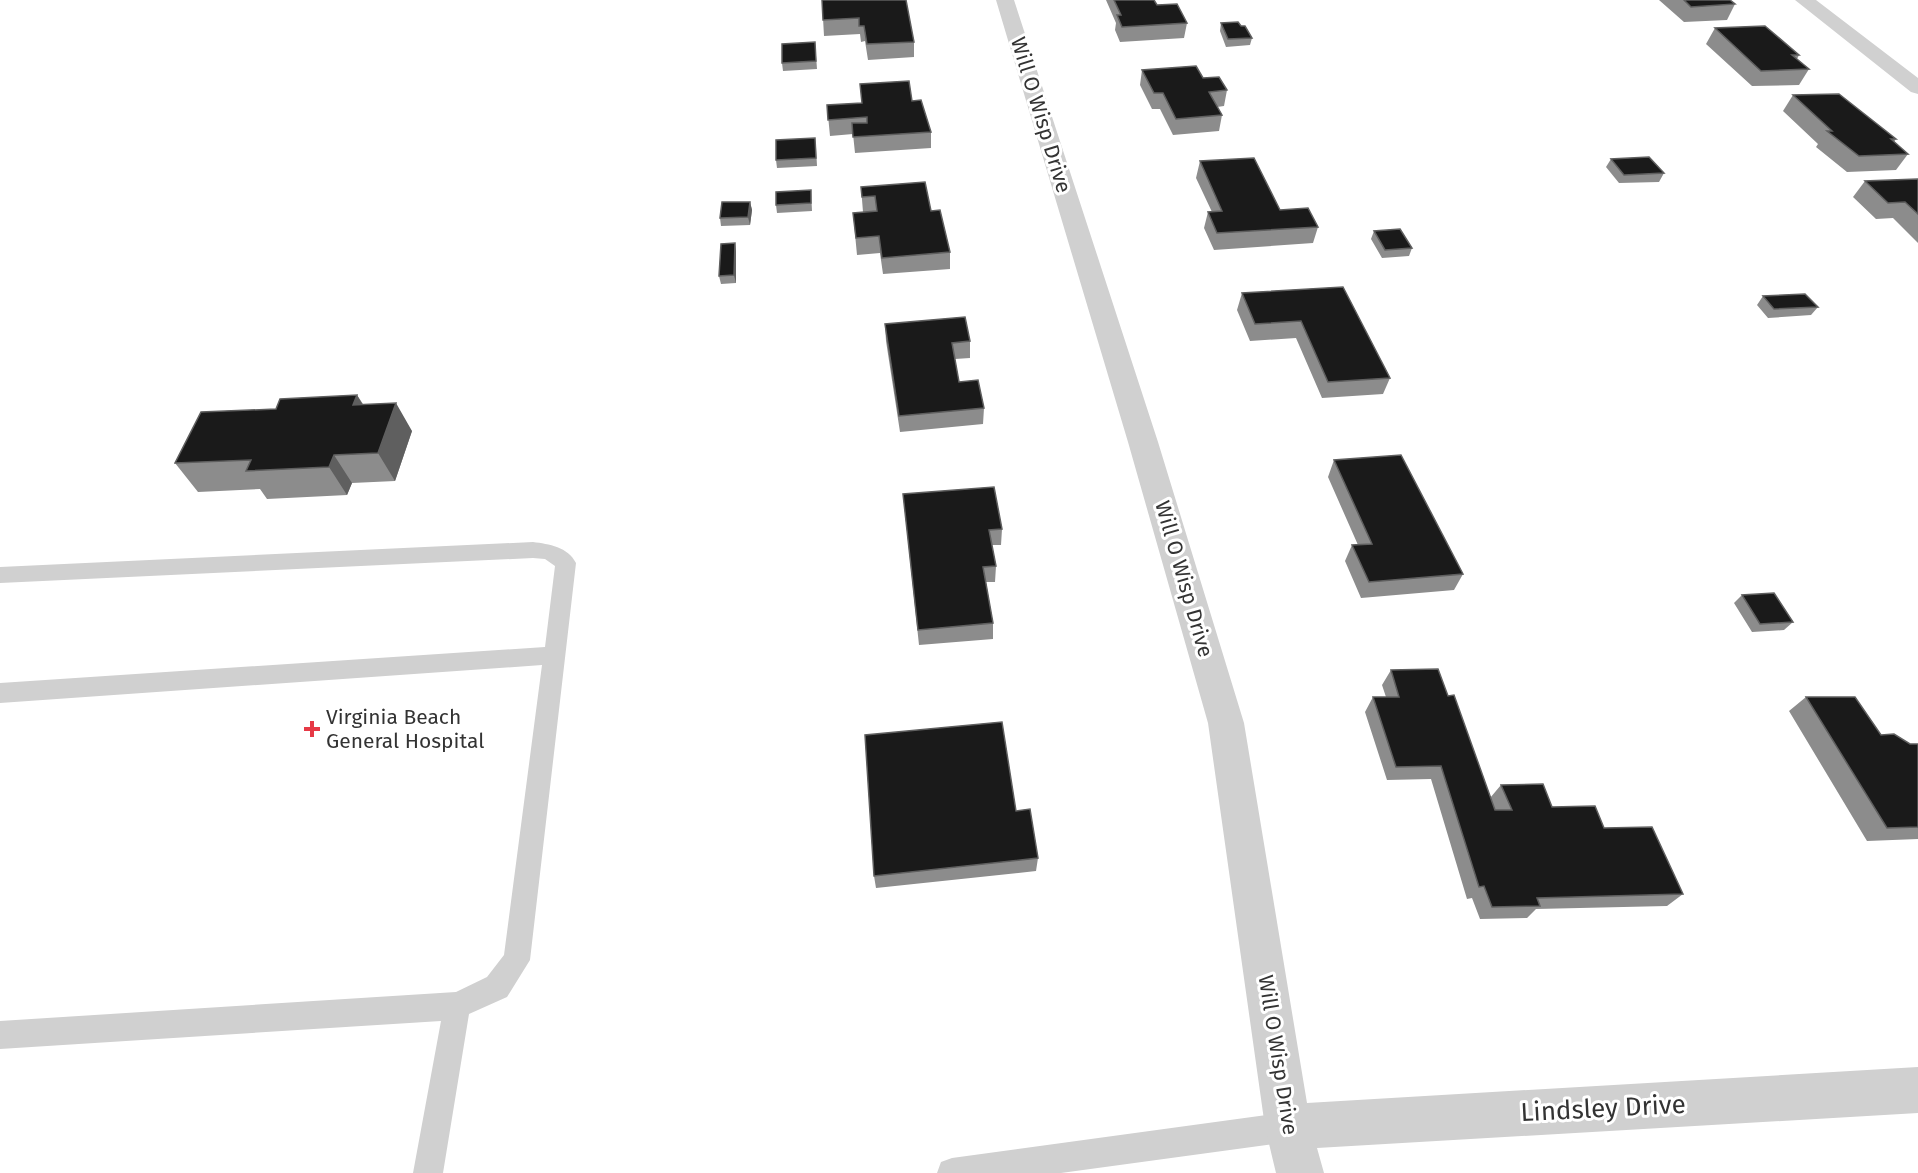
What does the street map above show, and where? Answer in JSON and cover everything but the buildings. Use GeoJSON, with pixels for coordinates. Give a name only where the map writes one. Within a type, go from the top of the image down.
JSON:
{"type":"FeatureCollection","features":[{"type":"Feature","properties":{"kind":"street","name":"Will O Wisp Drive"},"geometry":{"type":"LineString","coordinates":[[1005,0],[1140,431],[1226,723],[1288,1127],[1300,1173]]}},
{"type":"Feature","properties":{"kind":"street"},"geometry":{"type":"LineString","coordinates":[[1804,0],[1918,88]]}},
{"type":"Feature","properties":{"kind":"street","name":"Lindsley Drive"},"geometry":{"type":"LineString","coordinates":[[1288,1127],[1918,1090]]}},
{"type":"Feature","properties":{"kind":"lane"},"geometry":{"type":"LineString","coordinates":[[0,575],[533,550],[550,552],[566,563],[517,960],[497,987],[457,1006],[0,1035]]}},
{"type":"Feature","properties":{"kind":"lane"},"geometry":{"type":"LineString","coordinates":[[0,693],[556,655]]}},
{"type":"Feature","properties":{"kind":"lane"},"geometry":{"type":"LineString","coordinates":[[428,1173],[457,1006]]}},
{"type":"Feature","properties":{"kind":"lane"},"geometry":{"type":"LineString","coordinates":[[952,1173],[1075,1165],[1288,1127]]}},
{"type":"Feature","properties":{"kind":"place","name":"Virginia Beach General Hospital"},"geometry":{"type":"Point","coordinates":[312,729]}}]}
